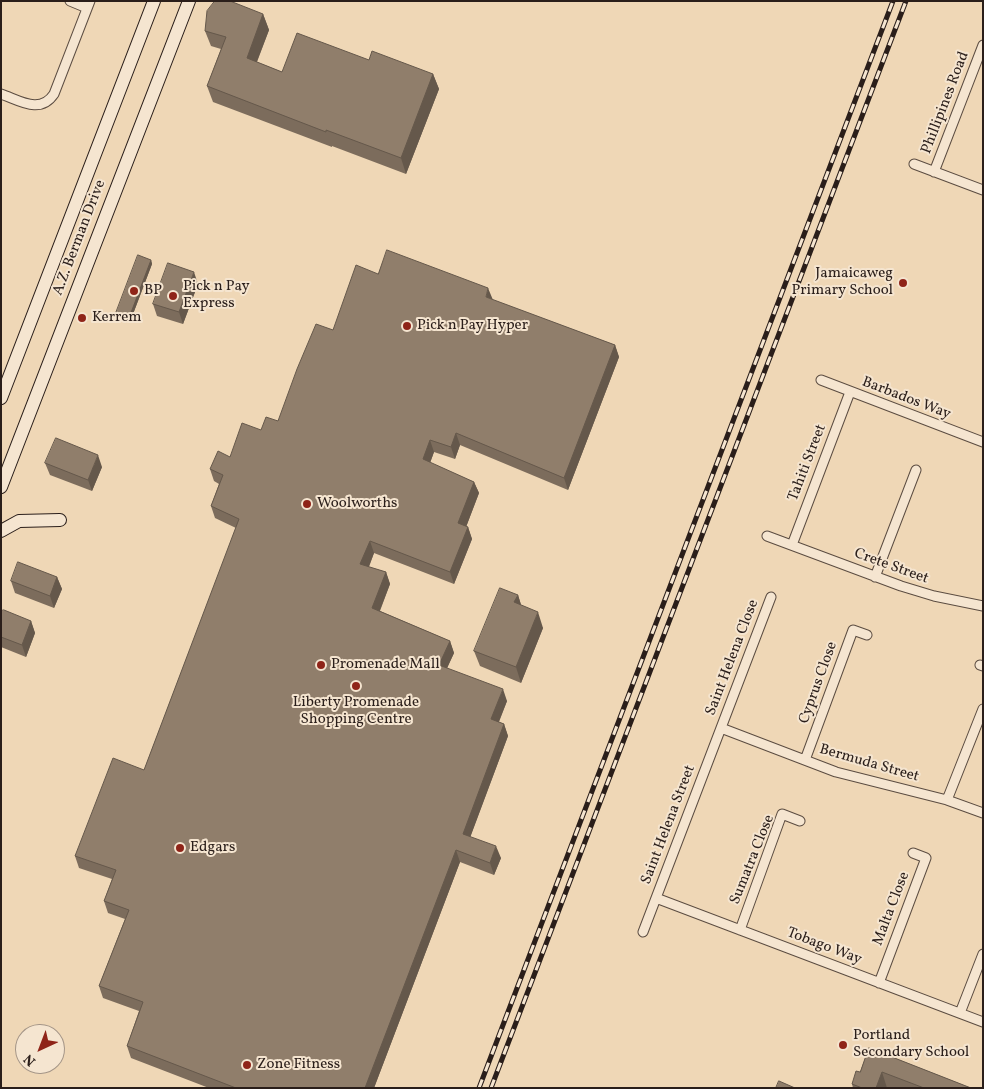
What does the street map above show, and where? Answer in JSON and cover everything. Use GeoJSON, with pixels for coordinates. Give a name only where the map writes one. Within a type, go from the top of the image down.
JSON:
{"type":"FeatureCollection","features":[{"type":"Feature","properties":{"kind":"main road","name":"A.Z. Berman Drive"},"geometry":{"type":"LineString","coordinates":[[1,398],[154,1]]}},
{"type":"Feature","properties":{"kind":"main road","name":"A.Z. Berman Drive"},"geometry":{"type":"LineString","coordinates":[[2,482],[189,1]]}},
{"type":"Feature","properties":{"kind":"main road"},"geometry":{"type":"LineString","coordinates":[[1,531],[18,521],[60,520]]}},
{"type":"Feature","properties":{"kind":"street"},"geometry":{"type":"LineString","coordinates":[[1,94],[36,106],[45,104],[50,100],[54,94],[88,4],[70,1]]}},
{"type":"Feature","properties":{"kind":"street","name":"Phillipines Road"},"geometry":{"type":"LineString","coordinates":[[934,172],[983,45]]}},
{"type":"Feature","properties":{"kind":"street"},"geometry":{"type":"LineString","coordinates":[[914,164],[983,190]]}},
{"type":"Feature","properties":{"kind":"street","name":"Barbados Way"},"geometry":{"type":"LineString","coordinates":[[821,380],[983,442]]}},
{"type":"Feature","properties":{"kind":"street","name":"Tahiti Street"},"geometry":{"type":"LineString","coordinates":[[792,545],[850,392]]}},
{"type":"Feature","properties":{"kind":"street"},"geometry":{"type":"LineString","coordinates":[[875,577],[916,470]]}},
{"type":"Feature","properties":{"kind":"street","name":"Crete Street"},"geometry":{"type":"LineString","coordinates":[[767,536],[900,586],[934,596],[983,606]]}},
{"type":"Feature","properties":{"kind":"street","name":"Saint Helena Close"},"geometry":{"type":"LineString","coordinates":[[721,728],[771,597]]}},
{"type":"Feature","properties":{"kind":"street","name":"Cyprus Close"},"geometry":{"type":"LineString","coordinates":[[805,760],[853,630],[867,636]]}},
{"type":"Feature","properties":{"kind":"street"},"geometry":{"type":"LineString","coordinates":[[947,800],[983,709]]}},
{"type":"Feature","properties":{"kind":"street","name":"Bermuda Street"},"geometry":{"type":"LineString","coordinates":[[721,728],[836,772],[947,800],[983,813]]}},
{"type":"Feature","properties":{"kind":"street","name":"Saint Helena Street"},"geometry":{"type":"LineString","coordinates":[[643,932],[721,728]]}},
{"type":"Feature","properties":{"kind":"street","name":"Sumatra Close"},"geometry":{"type":"LineString","coordinates":[[740,930],[782,814],[800,821]]}},
{"type":"Feature","properties":{"kind":"street","name":"Malta Close"},"geometry":{"type":"LineString","coordinates":[[879,982],[926,858],[913,853]]}},
{"type":"Feature","properties":{"kind":"street","name":"Tobago Way"},"geometry":{"type":"LineString","coordinates":[[656,898],[983,1022]]}},
{"type":"Feature","properties":{"kind":"street"},"geometry":{"type":"LineString","coordinates":[[960,1013],[983,954]]}},
{"type":"Feature","properties":{"kind":"building"},"geometry":{"type":"Polygon","coordinates":[[[215,1],[230,1],[263,14],[247,58],[282,72],[297,33],[369,60],[372,51],[433,74],[401,158],[326,130],[326,132],[207,86],[226,37],[205,31],[207,11],[215,1]]]}},
{"type":"Feature","properties":{"kind":"building","name":"Promenade Mall"},"geometry":{"type":"Polygon","coordinates":[[[387,250],[488,288],[486,297],[615,345],[564,478],[456,433],[451,447],[430,440],[423,459],[474,482],[458,523],[468,527],[450,572],[370,541],[360,564],[386,572],[372,608],[450,641],[439,665],[503,689],[491,719],[504,724],[463,834],[496,846],[490,863],[456,850],[365,1088],[236,1088],[127,1046],[143,1002],[99,986],[129,910],[104,901],[116,870],[75,856],[113,758],[144,770],[239,519],[211,506],[223,475],[210,469],[218,451],[230,457],[242,423],[261,430],[266,417],[278,421],[316,324],[333,330],[356,265],[378,274],[387,250]]]}},
{"type":"Feature","properties":{"kind":"building"},"geometry":{"type":"Polygon","coordinates":[[[138,255],[151,260],[129,318],[116,313],[138,255]]]}},
{"type":"Feature","properties":{"kind":"building"},"geometry":{"type":"Polygon","coordinates":[[[168,263],[194,272],[179,312],[153,304],[168,263]]]}},
{"type":"Feature","properties":{"kind":"building"},"geometry":{"type":"Polygon","coordinates":[[[56,438],[98,455],[88,480],[45,463],[56,438]]]}},
{"type":"Feature","properties":{"kind":"building"},"geometry":{"type":"Polygon","coordinates":[[[18,562],[57,577],[50,596],[11,581],[18,562]]]}},
{"type":"Feature","properties":{"kind":"building"},"geometry":{"type":"Polygon","coordinates":[[[500,588],[518,595],[514,602],[538,612],[516,667],[474,651],[500,588]]]}},
{"type":"Feature","properties":{"kind":"building"},"geometry":{"type":"Polygon","coordinates":[[[4,610],[31,621],[22,645],[1,637],[1,611],[4,610]]]}},
{"type":"Feature","properties":{"kind":"building"},"geometry":{"type":"Polygon","coordinates":[[[869,1048],[971,1088],[924,1088],[882,1072],[876,1088],[862,1088],[852,1084],[856,1071],[860,1072],[869,1048]]]}},
{"type":"Feature","properties":{"kind":"building"},"geometry":{"type":"Polygon","coordinates":[[[779,1081],[795,1088],[776,1088],[779,1081]]]}},
{"type":"Feature","properties":{"kind":"railway"},"geometry":{"type":"LineString","coordinates":[[479,1088],[893,1]]}},
{"type":"Feature","properties":{"kind":"railway"},"geometry":{"type":"LineString","coordinates":[[491,1088],[906,1]]}},
{"type":"Feature","properties":{"kind":"place","name":"Jamaicaweg Primary School"},"geometry":{"type":"Point","coordinates":[903,283]}},
{"type":"Feature","properties":{"kind":"place","name":"BP"},"geometry":{"type":"Point","coordinates":[134,291]}},
{"type":"Feature","properties":{"kind":"place","name":"Pick n Pay Express"},"geometry":{"type":"Point","coordinates":[173,296]}},
{"type":"Feature","properties":{"kind":"place","name":"Kerrem"},"geometry":{"type":"Point","coordinates":[82,318]}},
{"type":"Feature","properties":{"kind":"place","name":"Pick n Pay Hyper"},"geometry":{"type":"Point","coordinates":[407,326]}},
{"type":"Feature","properties":{"kind":"place","name":"Woolworths"},"geometry":{"type":"Point","coordinates":[307,504]}},
{"type":"Feature","properties":{"kind":"place","name":"Promenade Mall"},"geometry":{"type":"Point","coordinates":[321,665]}},
{"type":"Feature","properties":{"kind":"place","name":"Liberty Promenade Shopping Centre"},"geometry":{"type":"Point","coordinates":[356,686]}},
{"type":"Feature","properties":{"kind":"place","name":"Edgars"},"geometry":{"type":"Point","coordinates":[180,848]}},
{"type":"Feature","properties":{"kind":"place","name":"Portland Secondary School"},"geometry":{"type":"Point","coordinates":[843,1045]}},
{"type":"Feature","properties":{"kind":"place","name":"Zone Fitness"},"geometry":{"type":"Point","coordinates":[247,1065]}}]}
